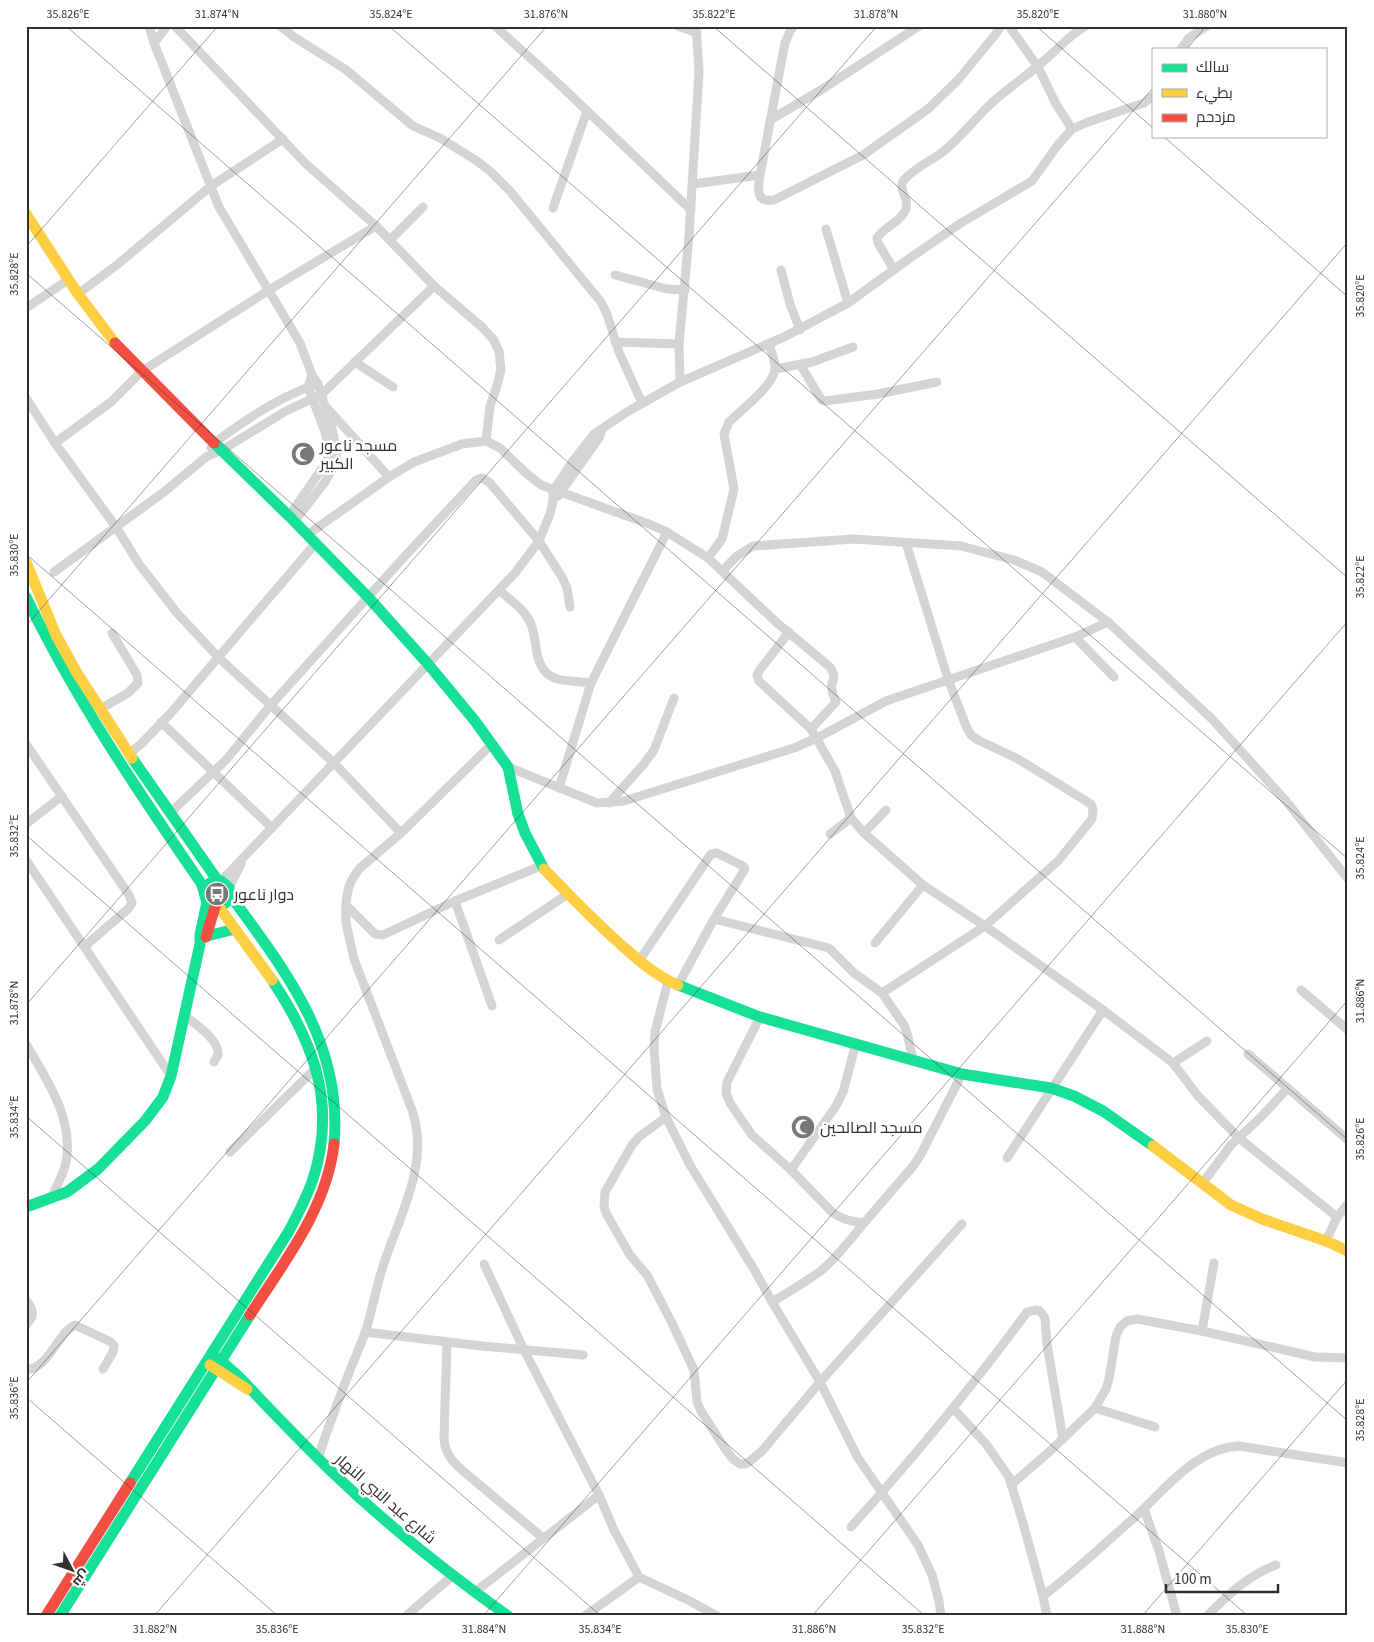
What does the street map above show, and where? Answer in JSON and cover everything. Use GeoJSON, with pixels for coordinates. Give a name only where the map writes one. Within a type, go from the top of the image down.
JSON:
{"type":"FeatureCollection","features":[{"type":"Feature","properties":{"kind":"street"},"geometry":{"type":"LineString","coordinates":[[149,26],[154,43],[226,221],[300,343],[312,375],[322,394],[336,447],[335,464],[325,482],[291,519]]}},
{"type":"Feature","properties":{"kind":"street"},"geometry":{"type":"LineString","coordinates":[[154,43],[167,26]]}},
{"type":"Feature","properties":{"kind":"street"},"geometry":{"type":"LineString","coordinates":[[175,26],[222,73],[283,140],[376,226],[434,286],[494,339],[499,351],[501,370],[490,406],[486,441]]}},
{"type":"Feature","properties":{"kind":"street"},"geometry":{"type":"LineString","coordinates":[[280,26],[345,69],[414,126],[452,145],[477,161],[500,180],[602,302],[615,342],[642,403]]}},
{"type":"Feature","properties":{"kind":"street"},"geometry":{"type":"LineString","coordinates":[[495,26],[588,111],[691,210]]}},
{"type":"Feature","properties":{"kind":"street"},"geometry":{"type":"LineString","coordinates":[[678,26],[697,29],[699,71],[693,184],[679,344],[680,382]]}},
{"type":"Feature","properties":{"kind":"street"},"geometry":{"type":"LineString","coordinates":[[794,26],[785,43],[760,175],[759,194],[766,200],[774,200],[863,155],[918,116],[942,97],[992,40],[1001,26]]}},
{"type":"Feature","properties":{"kind":"street"},"geometry":{"type":"LineString","coordinates":[[770,120],[821,90],[919,26]]}},
{"type":"Feature","properties":{"kind":"street"},"geometry":{"type":"LineString","coordinates":[[1009,26],[1038,67],[1072,129]]}},
{"type":"Feature","properties":{"kind":"street"},"geometry":{"type":"LineString","coordinates":[[894,270],[877,241],[880,234],[901,216],[906,208],[902,182],[944,151],[994,101],[1038,67],[1076,32],[1086,26]]}},
{"type":"Feature","properties":{"kind":"street"},"geometry":{"type":"LineString","coordinates":[[1182,48],[1189,38],[1207,26]]}},
{"type":"Feature","properties":{"kind":"street"},"geometry":{"type":"LineString","coordinates":[[224,886],[246,855],[500,591],[528,558],[539,541],[557,492],[594,434],[642,403],[680,382],[800,330],[848,303],[961,223],[1032,182],[1057,146],[1072,129],[1135,106],[1152,97]]}},
{"type":"Feature","properties":{"kind":"street"},"geometry":{"type":"LineString","coordinates":[[554,208],[588,111]]}},
{"type":"Feature","properties":{"kind":"street"},"geometry":{"type":"LineString","coordinates":[[78,294],[118,264],[211,186],[283,140]]}},
{"type":"Feature","properties":{"kind":"street"},"geometry":{"type":"LineString","coordinates":[[693,184],[760,175]]}},
{"type":"Feature","properties":{"kind":"street"},"geometry":{"type":"LineString","coordinates":[[390,240],[423,206]]}},
{"type":"Feature","properties":{"kind":"street"},"geometry":{"type":"LineString","coordinates":[[26,214],[68,280],[103,330],[198,429],[218,446],[368,597],[428,664],[508,767],[518,814],[541,866],[639,961],[673,983],[760,1018],[856,1043],[962,1074],[1051,1088],[1074,1096],[1103,1111],[1149,1142],[1202,1184],[1231,1204],[1247,1213],[1348,1251]]}},
{"type":"Feature","properties":{"kind":"street"},"geometry":{"type":"LineString","coordinates":[[55,443],[116,397],[142,371],[269,290],[376,226]]}},
{"type":"Feature","properties":{"kind":"street"},"geometry":{"type":"LineString","coordinates":[[826,229],[848,303]]}},
{"type":"Feature","properties":{"kind":"street"},"geometry":{"type":"LineString","coordinates":[[781,270],[790,304],[800,330]]}},
{"type":"Feature","properties":{"kind":"street"},"geometry":{"type":"LineString","coordinates":[[615,276],[662,288],[685,290]]}},
{"type":"Feature","properties":{"kind":"street"},"geometry":{"type":"LineString","coordinates":[[26,308],[68,280]]}},
{"type":"Feature","properties":{"kind":"street"},"geometry":{"type":"LineString","coordinates":[[218,446],[322,394],[434,286]]}},
{"type":"Feature","properties":{"kind":"street"},"geometry":{"type":"LineString","coordinates":[[615,342],[679,344]]}},
{"type":"Feature","properties":{"kind":"street"},"geometry":{"type":"LineString","coordinates":[[708,558],[722,538],[734,489],[725,441],[725,430],[729,422],[767,386],[775,369],[769,344]]}},
{"type":"Feature","properties":{"kind":"street"},"geometry":{"type":"LineString","coordinates":[[775,369],[826,358],[853,347]]}},
{"type":"Feature","properties":{"kind":"street"},"geometry":{"type":"LineString","coordinates":[[355,362],[393,387]]}},
{"type":"Feature","properties":{"kind":"street"},"geometry":{"type":"LineString","coordinates":[[800,364],[819,396],[825,401],[878,394],[937,382]]}},
{"type":"Feature","properties":{"kind":"street"},"geometry":{"type":"LineString","coordinates":[[291,519],[329,456],[325,432],[308,387],[312,375]]}},
{"type":"Feature","properties":{"kind":"street"},"geometry":{"type":"LineString","coordinates":[[54,572],[164,492],[255,415],[280,400],[308,387],[318,384],[330,385]]}},
{"type":"Feature","properties":{"kind":"street"},"geometry":{"type":"LineString","coordinates":[[26,398],[55,443],[116,527],[130,552],[161,594],[219,658],[334,763],[401,833]]}},
{"type":"Feature","properties":{"kind":"street"},"geometry":{"type":"LineString","coordinates":[[325,405],[389,477]]}},
{"type":"Feature","properties":{"kind":"street"},"geometry":{"type":"LineString","coordinates":[[307,535],[389,477],[414,462],[429,455],[471,442],[486,441],[500,448],[534,481],[557,492],[624,514],[667,532],[708,558],[830,667],[835,680],[831,690],[836,702],[811,729]]}},
{"type":"Feature","properties":{"kind":"street"},"geometry":{"type":"LineString","coordinates":[[170,814],[226,760],[270,706],[466,488],[479,478],[489,482],[539,541],[566,583],[570,607]]}},
{"type":"Feature","properties":{"kind":"street"},"geometry":{"type":"LineString","coordinates":[[559,788],[591,683],[667,532]]}},
{"type":"Feature","properties":{"kind":"street"},"geometry":{"type":"LineString","coordinates":[[722,571],[742,552],[753,546],[854,539],[961,546],[1014,560],[1042,572],[1108,622],[1212,719],[1286,801],[1348,879]]}},
{"type":"Feature","properties":{"kind":"street"},"geometry":{"type":"LineString","coordinates":[[882,993],[985,926],[1058,861],[1092,819],[1093,810],[1091,804],[1039,771],[971,735],[948,679],[906,542]]}},
{"type":"Feature","properties":{"kind":"street"},"geometry":{"type":"LineString","coordinates":[[128,754],[141,744],[170,714],[316,544]]}},
{"type":"Feature","properties":{"kind":"street"},"geometry":{"type":"LineString","coordinates":[[26,562],[56,635],[77,673],[128,754],[285,973],[312,1020],[330,1070],[336,1111],[333,1152],[329,1172],[314,1211],[304,1230],[46,1616]]}},
{"type":"Feature","properties":{"kind":"street"},"geometry":{"type":"LineString","coordinates":[[500,591],[529,619],[533,629],[538,660],[543,671],[552,678],[591,683]]}},
{"type":"Feature","properties":{"kind":"street"},"geometry":{"type":"LineString","coordinates":[[26,597],[52,650],[107,743],[205,890]]}},
{"type":"Feature","properties":{"kind":"street"},"geometry":{"type":"LineString","coordinates":[[508,767],[596,803],[624,802],[794,748],[886,701],[1075,637],[1108,622]]}},
{"type":"Feature","properties":{"kind":"street"},"geometry":{"type":"LineString","coordinates":[[789,632],[759,671],[758,681],[811,729],[835,771],[851,818],[864,833],[923,885],[985,926],[1103,1010],[1173,1063],[1198,1096],[1239,1138],[1337,1217]]}},
{"type":"Feature","properties":{"kind":"street"},"geometry":{"type":"LineString","coordinates":[[100,709],[128,693],[138,683],[138,675],[112,633]]}},
{"type":"Feature","properties":{"kind":"street"},"geometry":{"type":"LineString","coordinates":[[1075,637],[1114,677]]}},
{"type":"Feature","properties":{"kind":"street"},"geometry":{"type":"LineString","coordinates":[[609,803],[654,750],[674,698]]}},
{"type":"Feature","properties":{"kind":"street"},"geometry":{"type":"LineString","coordinates":[[161,722],[272,828]]}},
{"type":"Feature","properties":{"kind":"street"},"geometry":{"type":"LineString","coordinates":[[26,744],[129,895],[132,903],[128,909],[85,946]]}},
{"type":"Feature","properties":{"kind":"street"},"geometry":{"type":"LineString","coordinates":[[318,1459],[336,1405],[365,1332],[385,1258],[409,1197],[415,1171],[418,1137],[415,1118],[354,959],[346,923],[347,890],[360,868],[401,833],[492,744]]}},
{"type":"Feature","properties":{"kind":"street"},"geometry":{"type":"LineString","coordinates":[[26,824],[62,796]]}},
{"type":"Feature","properties":{"kind":"street"},"geometry":{"type":"LineString","coordinates":[[864,833],[886,810]]}},
{"type":"Feature","properties":{"kind":"street"},"geometry":{"type":"LineString","coordinates":[[830,834],[851,818]]}},
{"type":"Feature","properties":{"kind":"street"},"geometry":{"type":"LineString","coordinates":[[639,961],[711,854],[714,852],[743,866],[745,869],[673,983],[655,1032],[654,1048],[657,1089],[666,1117],[690,1165],[820,1382],[858,1458],[925,1558],[936,1586],[941,1616]]}},
{"type":"Feature","properties":{"kind":"street"},"geometry":{"type":"LineString","coordinates":[[26,860],[171,1076]]}},
{"type":"Feature","properties":{"kind":"street"},"geometry":{"type":"LineString","coordinates":[[346,905],[375,934],[383,935],[455,901],[541,866]]}},
{"type":"Feature","properties":{"kind":"street"},"geometry":{"type":"LineString","coordinates":[[60,1616],[214,1362],[303,1207],[319,1156],[322,1098],[317,1068],[308,1044],[290,1008],[235,929],[204,896],[205,890],[210,883],[224,886]]}},
{"type":"Feature","properties":{"kind":"street"},"geometry":{"type":"LineString","coordinates":[[875,943],[923,885]]}},
{"type":"Feature","properties":{"kind":"street"},"geometry":{"type":"LineString","coordinates":[[214,905],[224,905],[228,900],[224,886]]}},
{"type":"Feature","properties":{"kind":"street"},"geometry":{"type":"LineString","coordinates":[[499,940],[568,894]]}},
{"type":"Feature","properties":{"kind":"street"},"geometry":{"type":"LineString","coordinates":[[455,901],[492,1006]]}},
{"type":"Feature","properties":{"kind":"street"},"geometry":{"type":"LineString","coordinates":[[26,1207],[67,1192],[83,1180],[115,1153],[145,1121],[163,1097],[171,1076],[184,1015],[214,905]]}},
{"type":"Feature","properties":{"kind":"street"},"geometry":{"type":"LineString","coordinates":[[714,919],[829,948],[854,973],[882,993],[904,1025],[913,1059]]}},
{"type":"Feature","properties":{"kind":"street"},"geometry":{"type":"LineString","coordinates":[[204,940],[235,929]]}},
{"type":"Feature","properties":{"kind":"street"},"geometry":{"type":"LineString","coordinates":[[1301,990],[1348,1030]]}},
{"type":"Feature","properties":{"kind":"street"},"geometry":{"type":"LineString","coordinates":[[1007,1158],[1103,1010]]}},
{"type":"Feature","properties":{"kind":"street"},"geometry":{"type":"LineString","coordinates":[[184,1015],[212,1038],[218,1055],[214,1062]]}},
{"type":"Feature","properties":{"kind":"street"},"geometry":{"type":"LineString","coordinates":[[760,1018],[727,1082],[726,1093],[730,1103],[752,1135],[840,1218],[864,1222]]}},
{"type":"Feature","properties":{"kind":"street"},"geometry":{"type":"LineString","coordinates":[[1173,1063],[1206,1041]]}},
{"type":"Feature","properties":{"kind":"street"},"geometry":{"type":"LineString","coordinates":[[791,1170],[836,1106],[843,1092],[856,1043]]}},
{"type":"Feature","properties":{"kind":"street"},"geometry":{"type":"LineString","coordinates":[[26,1044],[56,1099],[67,1126],[68,1147],[65,1165],[51,1199]]}},
{"type":"Feature","properties":{"kind":"street"},"geometry":{"type":"LineString","coordinates":[[1248,1054],[1348,1140]]}},
{"type":"Feature","properties":{"kind":"street"},"geometry":{"type":"LineString","coordinates":[[230,1152],[317,1068]]}},
{"type":"Feature","properties":{"kind":"street"},"geometry":{"type":"LineString","coordinates":[[772,1302],[801,1285],[824,1268],[841,1251],[914,1165],[962,1074]]}},
{"type":"Feature","properties":{"kind":"street"},"geometry":{"type":"LineString","coordinates":[[1202,1184],[1225,1153],[1288,1088]]}},
{"type":"Feature","properties":{"kind":"street"},"geometry":{"type":"LineString","coordinates":[[666,1117],[639,1137],[632,1145],[605,1192],[604,1202],[607,1215],[630,1255],[640,1264],[650,1280],[691,1365],[695,1376],[701,1411],[733,1459],[740,1464],[745,1464],[762,1451],[820,1382],[962,1224]]}},
{"type":"Feature","properties":{"kind":"street"},"geometry":{"type":"LineString","coordinates":[[1326,1242],[1337,1217],[1348,1204]]}},
{"type":"Feature","properties":{"kind":"street"},"geometry":{"type":"LineString","coordinates":[[1202,1331],[1214,1263]]}},
{"type":"Feature","properties":{"kind":"street"},"geometry":{"type":"LineString","coordinates":[[484,1264],[524,1350],[639,1577],[718,1616]]}},
{"type":"Feature","properties":{"kind":"street"},"geometry":{"type":"LineString","coordinates":[[26,1300],[33,1314],[26,1325]]}},
{"type":"Feature","properties":{"kind":"street"},"geometry":{"type":"LineString","coordinates":[[852,1526],[882,1493],[994,1358],[1027,1312],[1035,1310],[1040,1311],[1045,1318],[1047,1344],[1063,1439]]}},
{"type":"Feature","properties":{"kind":"street"},"geometry":{"type":"LineString","coordinates":[[1012,1485],[1095,1408],[1106,1389],[1109,1379],[1116,1336],[1120,1327],[1127,1321],[1137,1319],[1202,1331],[1315,1357],[1348,1358]]}},
{"type":"Feature","properties":{"kind":"street"},"geometry":{"type":"LineString","coordinates":[[26,1370],[38,1367],[70,1327],[75,1324],[110,1342],[114,1346],[113,1352],[102,1369]]}},
{"type":"Feature","properties":{"kind":"street"},"geometry":{"type":"LineString","coordinates":[[365,1332],[524,1350],[583,1354]]}},
{"type":"Feature","properties":{"kind":"street"},"geometry":{"type":"LineString","coordinates":[[447,1342],[444,1438],[446,1452],[462,1470],[543,1538]]}},
{"type":"Feature","properties":{"kind":"street","name":"شارع عبد النبي النهار"},"geometry":{"type":"LineString","coordinates":[[214,1362],[235,1382],[253,1392],[318,1459],[381,1517],[452,1576],[508,1616]]}},
{"type":"Feature","properties":{"kind":"street"},"geometry":{"type":"LineString","coordinates":[[953,1408],[979,1436],[1006,1470],[1012,1485],[1047,1616]]}},
{"type":"Feature","properties":{"kind":"street"},"geometry":{"type":"LineString","coordinates":[[1095,1408],[1155,1427]]}},
{"type":"Feature","properties":{"kind":"street"},"geometry":{"type":"LineString","coordinates":[[1043,1596],[1144,1508],[1183,1471],[1204,1456],[1226,1446],[1239,1446],[1348,1463]]}},
{"type":"Feature","properties":{"kind":"street"},"geometry":{"type":"LineString","coordinates":[[475,1592],[599,1495]]}},
{"type":"Feature","properties":{"kind":"street"},"geometry":{"type":"LineString","coordinates":[[1144,1508],[1157,1544],[1177,1616]]}},
{"type":"Feature","properties":{"kind":"street"},"geometry":{"type":"LineString","coordinates":[[1207,1616],[1244,1581],[1263,1569],[1276,1565]]}},
{"type":"Feature","properties":{"kind":"street"},"geometry":{"type":"LineString","coordinates":[[406,1616],[452,1576]]}},
{"type":"Feature","properties":{"kind":"street"},"geometry":{"type":"LineString","coordinates":[[585,1616],[639,1577]]}},
{"type":"Feature","properties":{"kind":"traffic: fast"},"geometry":{"type":"LineString","coordinates":[[214,443],[368,597],[428,664],[475,721],[508,767],[518,814],[525,833],[544,869]]}},
{"type":"Feature","properties":{"kind":"traffic: fast"},"geometry":{"type":"LineString","coordinates":[[26,597],[86,707],[130,778],[201,883],[207,902],[218,907],[224,904],[229,897],[229,888],[221,881],[210,883],[205,890]]}},
{"type":"Feature","properties":{"kind":"traffic: fast"},"geometry":{"type":"LineString","coordinates":[[132,758],[218,881]]}},
{"type":"Feature","properties":{"kind":"traffic: fast"},"geometry":{"type":"LineString","coordinates":[[230,895],[290,981],[320,1041],[329,1073],[334,1107],[334,1144]]}},
{"type":"Feature","properties":{"kind":"traffic: fast"},"geometry":{"type":"LineString","coordinates":[[26,1207],[67,1192],[98,1169],[145,1121],[163,1097],[171,1076],[200,944],[207,902]]}},
{"type":"Feature","properties":{"kind":"traffic: fast"},"geometry":{"type":"LineString","coordinates":[[207,936],[235,929]]}},
{"type":"Feature","properties":{"kind":"traffic: fast"},"geometry":{"type":"LineString","coordinates":[[130,1483],[289,1231],[313,1179],[320,1152],[323,1125],[322,1100],[317,1075],[300,1027],[272,980]]}},
{"type":"Feature","properties":{"kind":"traffic: fast"},"geometry":{"type":"LineString","coordinates":[[678,985],[760,1017],[962,1074],[1051,1088],[1074,1096],[1103,1111],[1153,1146]]}},
{"type":"Feature","properties":{"kind":"traffic: fast"},"geometry":{"type":"LineString","coordinates":[[60,1616],[250,1315]]}},
{"type":"Feature","properties":{"kind":"traffic: fast"},"geometry":{"type":"LineString","coordinates":[[214,1356],[228,1366],[313,1454],[373,1510],[439,1565],[508,1616]]}},
{"type":"Feature","properties":{"kind":"traffic: slow"},"geometry":{"type":"LineString","coordinates":[[26,214],[78,294],[115,343]]}},
{"type":"Feature","properties":{"kind":"traffic: slow"},"geometry":{"type":"LineString","coordinates":[[26,562],[56,635],[77,673],[132,758]]}},
{"type":"Feature","properties":{"kind":"traffic: slow"},"geometry":{"type":"LineString","coordinates":[[544,869],[589,915],[632,954],[654,972],[678,985]]}},
{"type":"Feature","properties":{"kind":"traffic: slow"},"geometry":{"type":"LineString","coordinates":[[219,907],[272,980]]}},
{"type":"Feature","properties":{"kind":"traffic: slow"},"geometry":{"type":"LineString","coordinates":[[1153,1146],[1231,1205],[1262,1219],[1326,1241],[1348,1251]]}},
{"type":"Feature","properties":{"kind":"traffic: slow"},"geometry":{"type":"LineString","coordinates":[[210,1365],[247,1389]]}},
{"type":"Feature","properties":{"kind":"traffic: jam"},"geometry":{"type":"LineString","coordinates":[[115,343],[214,443]]}},
{"type":"Feature","properties":{"kind":"traffic: jam"},"geometry":{"type":"LineString","coordinates":[[206,937],[215,907]]}},
{"type":"Feature","properties":{"kind":"traffic: jam"},"geometry":{"type":"LineString","coordinates":[[250,1315],[290,1254],[313,1212],[330,1168],[334,1144]]}},
{"type":"Feature","properties":{"kind":"traffic: jam"},"geometry":{"type":"LineString","coordinates":[[46,1616],[130,1483]]}},
{"type":"Feature","properties":{"kind":"place","name":"مسجد ناعور الكبير"},"geometry":{"type":"Point","coordinates":[303,454]}},
{"type":"Feature","properties":{"kind":"place","name":"دوار ناعور"},"geometry":{"type":"Point","coordinates":[217,894]}},
{"type":"Feature","properties":{"kind":"place","name":"مسجد الصالحين"},"geometry":{"type":"Point","coordinates":[803,1127]}}]}
